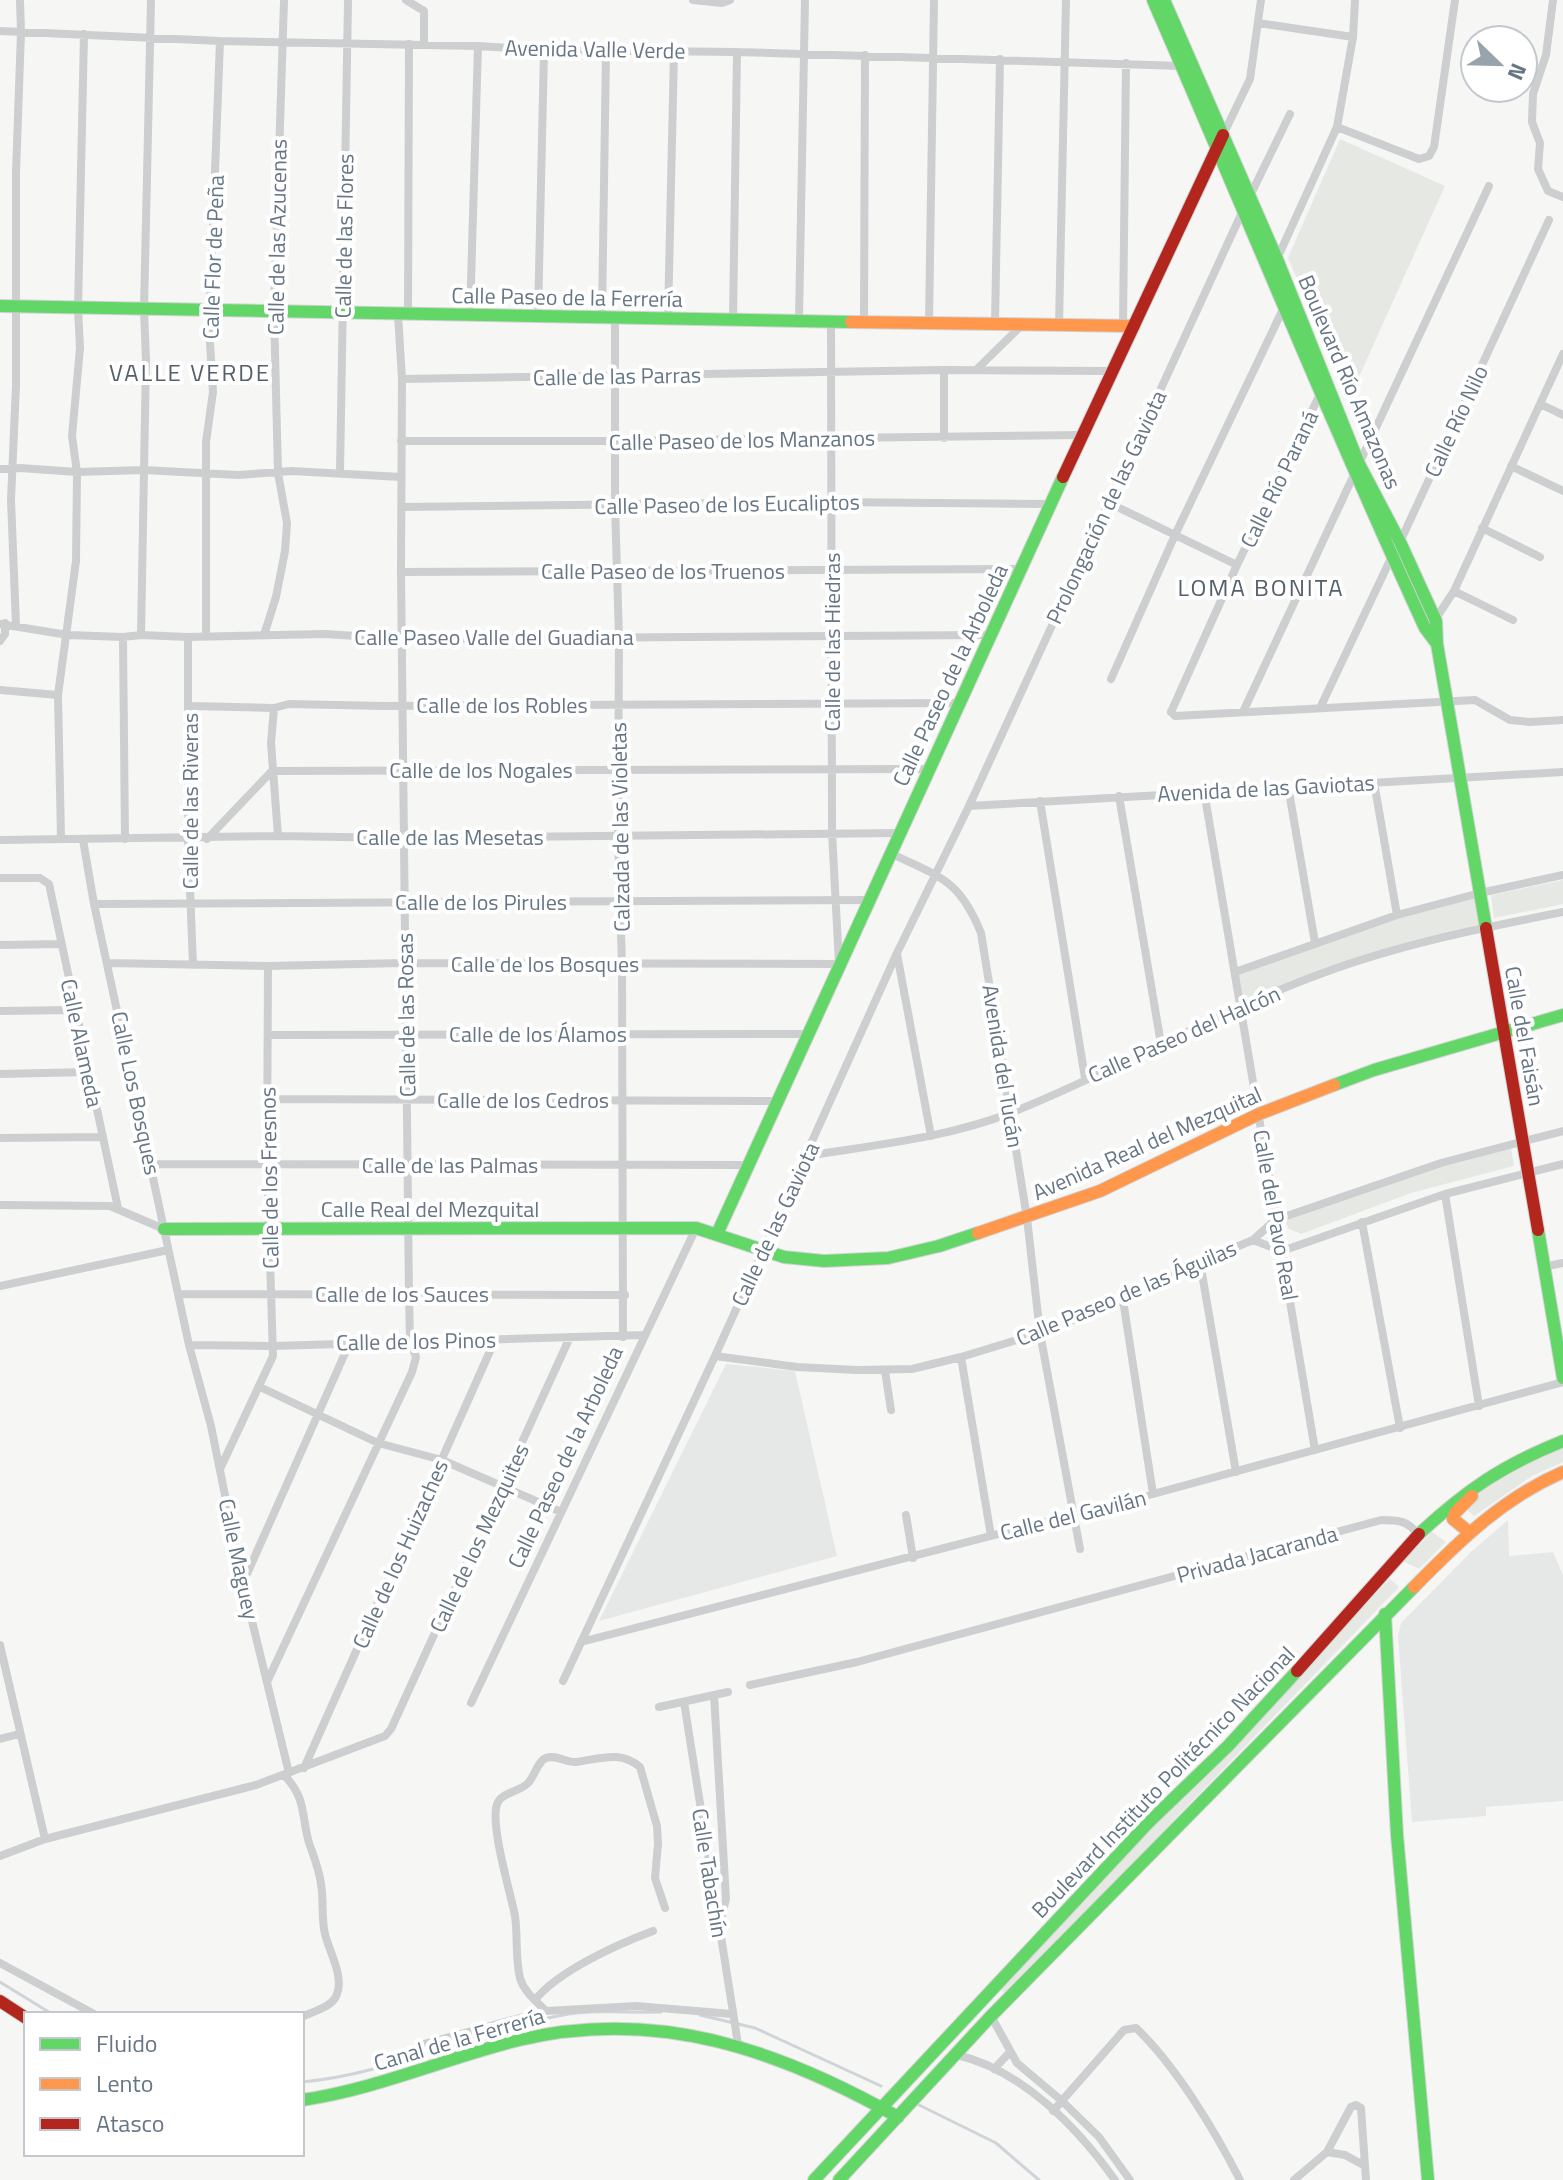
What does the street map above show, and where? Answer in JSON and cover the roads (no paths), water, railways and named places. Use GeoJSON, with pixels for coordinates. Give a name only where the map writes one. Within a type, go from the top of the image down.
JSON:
{"type":"FeatureCollection","features":[{"type":"Feature","properties":{"kind":"street"},"geometry":{"type":"LineString","coordinates":[[16,625],[11,500],[20,0]]}},
{"type":"Feature","properties":{"kind":"street"},"geometry":{"type":"LineString","coordinates":[[141,635],[151,0]]}},
{"type":"Feature","properties":{"kind":"street","name":"Calle de las Azucenas"},"geometry":{"type":"LineString","coordinates":[[264,635],[276,597],[287,523],[278,473],[274,312],[284,0]]}},
{"type":"Feature","properties":{"kind":"street","name":"Calle de las Flores"},"geometry":{"type":"LineString","coordinates":[[340,473],[348,0]]}},
{"type":"Feature","properties":{"kind":"street"},"geometry":{"type":"LineString","coordinates":[[406,0],[424,11],[424,45]]}},
{"type":"Feature","properties":{"kind":"street"},"geometry":{"type":"LineString","coordinates":[[693,0],[729,1]]}},
{"type":"Feature","properties":{"kind":"street"},"geometry":{"type":"LineString","coordinates":[[799,319],[805,0]]}},
{"type":"Feature","properties":{"kind":"street"},"geometry":{"type":"LineString","coordinates":[[929,323],[934,0]]}},
{"type":"Feature","properties":{"kind":"street"},"geometry":{"type":"LineString","coordinates":[[1059,325],[1066,0]]}},
{"type":"Feature","properties":{"kind":"street"},"geometry":{"type":"LineString","coordinates":[[1153,0],[1186,66]]}},
{"type":"Feature","properties":{"kind":"street"},"geometry":{"type":"LineString","coordinates":[[1164,0],[1186,66]]}},
{"type":"Feature","properties":{"kind":"street"},"geometry":{"type":"LineString","coordinates":[[1223,135],[1250,79],[1261,0]]}},
{"type":"Feature","properties":{"kind":"street"},"geometry":{"type":"LineString","coordinates":[[1277,259],[1337,127],[1353,37],[1355,0]]}},
{"type":"Feature","properties":{"kind":"street"},"geometry":{"type":"LineString","coordinates":[[1337,127],[1419,159],[1429,156],[1434,147],[1455,0]]}},
{"type":"Feature","properties":{"kind":"street"},"geometry":{"type":"LineString","coordinates":[[1553,0],[1546,55],[1533,94],[1532,122],[1540,143],[1538,169],[1548,191],[1563,197]]}},
{"type":"Feature","properties":{"kind":"street"},"geometry":{"type":"LineString","coordinates":[[1258,23],[1353,37]]}},
{"type":"Feature","properties":{"kind":"street","name":"Avenida Valle Verde"},"geometry":{"type":"LineString","coordinates":[[0,31],[220,41],[865,55],[1186,66]]}},
{"type":"Feature","properties":{"kind":"street"},"geometry":{"type":"LineString","coordinates":[[61,839],[58,695],[76,561],[77,472],[72,436],[80,348],[78,309],[84,34]]}},
{"type":"Feature","properties":{"kind":"street","name":"Calle Flor de Peña"},"geometry":{"type":"LineString","coordinates":[[206,636],[206,442],[213,392],[210,311],[220,41]]}},
{"type":"Feature","properties":{"kind":"street","name":"Calle de las Rosas"},"geometry":{"type":"LineString","coordinates":[[267,1682],[415,1363],[415,1350],[410,1341],[409,1295],[401,572],[409,44]]}},
{"type":"Feature","properties":{"kind":"street"},"geometry":{"type":"LineString","coordinates":[[470,316],[478,46]]}},
{"type":"Feature","properties":{"kind":"street"},"geometry":{"type":"LineString","coordinates":[[538,316],[544,50]]}},
{"type":"Feature","properties":{"kind":"street","name":"Calzada de las Violetas"},"geometry":{"type":"LineString","coordinates":[[606,51],[608,317],[616,376],[623,1337]]}},
{"type":"Feature","properties":{"kind":"street"},"geometry":{"type":"LineString","coordinates":[[668,318],[674,51]]}},
{"type":"Feature","properties":{"kind":"street"},"geometry":{"type":"LineString","coordinates":[[733,319],[737,52]]}},
{"type":"Feature","properties":{"kind":"street"},"geometry":{"type":"LineString","coordinates":[[864,321],[865,55]]}},
{"type":"Feature","properties":{"kind":"street"},"geometry":{"type":"LineString","coordinates":[[995,324],[1000,59]]}},
{"type":"Feature","properties":{"kind":"street"},"geometry":{"type":"LineString","coordinates":[[1126,63],[1129,326]]}},
{"type":"Feature","properties":{"kind":"street","name":"Boulevard Río Amazonas"},"geometry":{"type":"LineString","coordinates":[[1186,66],[1223,135],[1277,259],[1287,299],[1321,392],[1393,555],[1430,624]]}},
{"type":"Feature","properties":{"kind":"street","name":"Boulevard Río Amazonas"},"geometry":{"type":"LineString","coordinates":[[1186,66],[1244,209],[1326,376],[1357,469],[1400,542],[1437,644],[1447,701]]}},
{"type":"Feature","properties":{"kind":"street","name":"Prolongación de las Gaviota"},"geometry":{"type":"LineString","coordinates":[[969,806],[1107,502],[1290,114]]}},
{"type":"Feature","properties":{"kind":"street","name":"Calle Paseo de la Arboleda"},"geometry":{"type":"LineString","coordinates":[[717,1234],[1112,371],[1129,326],[1223,135]]}},
{"type":"Feature","properties":{"kind":"street"},"geometry":{"type":"LineString","coordinates":[[1489,186],[1243,712],[1447,701],[1482,702],[1510,720],[1520,722],[1563,720]]}},
{"type":"Feature","properties":{"kind":"street","name":"Calle Río Nilo"},"geometry":{"type":"LineString","coordinates":[[1320,708],[1549,220]]}},
{"type":"Feature","properties":{"kind":"street"},"geometry":{"type":"LineString","coordinates":[[1111,679],[1175,535],[1287,299]]}},
{"type":"Feature","properties":{"kind":"street","name":"Calle Paseo de la Ferrería"},"geometry":{"type":"LineString","coordinates":[[0,306],[1129,326]]}},
{"type":"Feature","properties":{"kind":"street","name":"Calle de las Hiedras"},"geometry":{"type":"LineString","coordinates":[[831,320],[832,832],[839,964]]}},
{"type":"Feature","properties":{"kind":"street"},"geometry":{"type":"LineString","coordinates":[[976,370],[1024,324]]}},
{"type":"Feature","properties":{"kind":"street"},"geometry":{"type":"LineString","coordinates":[[1430,624],[1454,591],[1563,354]]}},
{"type":"Feature","properties":{"kind":"street"},"geometry":{"type":"LineString","coordinates":[[944,370],[944,438]]}},
{"type":"Feature","properties":{"kind":"street","name":"Calle de las Parras"},"geometry":{"type":"LineString","coordinates":[[402,379],[944,370],[1112,371]]}},
{"type":"Feature","properties":{"kind":"street","name":"Calle Río Paraná"},"geometry":{"type":"LineString","coordinates":[[1243,712],[1175,716],[1171,712],[1326,376]]}},
{"type":"Feature","properties":{"kind":"street"},"geometry":{"type":"LineString","coordinates":[[1540,404],[1563,415]]}},
{"type":"Feature","properties":{"kind":"street","name":"Calle Paseo de los Manzanos"},"geometry":{"type":"LineString","coordinates":[[401,441],[1082,435]]}},
{"type":"Feature","properties":{"kind":"street"},"geometry":{"type":"LineString","coordinates":[[1511,466],[1563,491]]}},
{"type":"Feature","properties":{"kind":"street"},"geometry":{"type":"LineString","coordinates":[[0,469],[77,472],[144,470],[238,475],[340,473],[401,477]]}},
{"type":"Feature","properties":{"kind":"street","name":"Calle Paseo de los Eucaliptos"},"geometry":{"type":"LineString","coordinates":[[402,507],[830,502],[1051,504]]}},
{"type":"Feature","properties":{"kind":"street"},"geometry":{"type":"LineString","coordinates":[[1107,502],[1237,565]]}},
{"type":"Feature","properties":{"kind":"street"},"geometry":{"type":"LineString","coordinates":[[1482,528],[1540,557]]}},
{"type":"Feature","properties":{"kind":"street","name":"Calle Paseo de los Truenos"},"geometry":{"type":"LineString","coordinates":[[401,572],[1020,569]]}},
{"type":"Feature","properties":{"kind":"street"},"geometry":{"type":"LineString","coordinates":[[1454,591],[1513,620]]}},
{"type":"Feature","properties":{"kind":"street"},"geometry":{"type":"LineString","coordinates":[[0,641],[5,634],[3,624]]}},
{"type":"Feature","properties":{"kind":"street","name":"Calle Paseo Valle del Guadiana"},"geometry":{"type":"LineString","coordinates":[[3,624],[68,635],[123,637],[325,634],[403,639],[989,635]]}},
{"type":"Feature","properties":{"kind":"street"},"geometry":{"type":"LineString","coordinates":[[123,637],[125,839]]}},
{"type":"Feature","properties":{"kind":"street","name":"Calle de las Riveras"},"geometry":{"type":"LineString","coordinates":[[188,637],[188,838],[193,965]]}},
{"type":"Feature","properties":{"kind":"street"},"geometry":{"type":"LineString","coordinates":[[0,690],[58,695]]}},
{"type":"Feature","properties":{"kind":"street","name":"Calle del Faisán"},"geometry":{"type":"LineString","coordinates":[[1447,701],[1563,1380]]}},
{"type":"Feature","properties":{"kind":"street","name":"Calle de los Robles"},"geometry":{"type":"LineString","coordinates":[[190,706],[959,703]]}},
{"type":"Feature","properties":{"kind":"street"},"geometry":{"type":"LineString","coordinates":[[274,708],[272,771],[278,836]]}},
{"type":"Feature","properties":{"kind":"street","name":"Calle de los Nogales"},"geometry":{"type":"LineString","coordinates":[[272,771],[929,769]]}},
{"type":"Feature","properties":{"kind":"street"},"geometry":{"type":"LineString","coordinates":[[207,839],[272,771]]}},
{"type":"Feature","properties":{"kind":"street","name":"Avenida de las Gaviotas"},"geometry":{"type":"LineString","coordinates":[[969,806],[1563,772]]}},
{"type":"Feature","properties":{"kind":"street"},"geometry":{"type":"LineString","coordinates":[[1374,782],[1397,915]]}},
{"type":"Feature","properties":{"kind":"street"},"geometry":{"type":"LineString","coordinates":[[1288,786],[1315,943]]}},
{"type":"Feature","properties":{"kind":"street","name":"Calle del Pavo Real"},"geometry":{"type":"LineString","coordinates":[[1204,791],[1315,1450]]}},
{"type":"Feature","properties":{"kind":"street"},"geometry":{"type":"LineString","coordinates":[[1119,796],[1161,1044]]}},
{"type":"Feature","properties":{"kind":"street"},"geometry":{"type":"LineString","coordinates":[[1040,801],[1085,1078]]}},
{"type":"Feature","properties":{"kind":"street","name":"Calle de las Gaviota"},"geometry":{"type":"LineString","coordinates":[[563,1681],[715,1356],[897,953],[969,806]]}},
{"type":"Feature","properties":{"kind":"street","name":"Calle de las Mesetas"},"geometry":{"type":"LineString","coordinates":[[0,840],[900,833]]}},
{"type":"Feature","properties":{"kind":"street","name":"Calle Los Bosques"},"geometry":{"type":"LineString","coordinates":[[83,840],[189,1345]]}},
{"type":"Feature","properties":{"kind":"street","name":"Avenida del Tucán"},"geometry":{"type":"LineString","coordinates":[[890,853],[935,875],[964,896],[981,933],[1027,1218],[1040,1333],[1080,1549]]}},
{"type":"Feature","properties":{"kind":"street","name":"Calle Paseo del Halcón"},"geometry":{"type":"LineString","coordinates":[[1235,972],[1397,915],[1563,875]]}},
{"type":"Feature","properties":{"kind":"street","name":"Calle Alameda"},"geometry":{"type":"LineString","coordinates":[[0,878],[45,880],[49,884],[118,1208]]}},
{"type":"Feature","properties":{"kind":"street","name":"Calle de los Pirules"},"geometry":{"type":"LineString","coordinates":[[94,904],[868,900]]}},
{"type":"Feature","properties":{"kind":"street","name":"Calle Paseo del Halcón"},"geometry":{"type":"LineString","coordinates":[[806,1156],[931,1136],[1011,1113],[1240,1006],[1391,950],[1563,912]]}},
{"type":"Feature","properties":{"kind":"street"},"geometry":{"type":"LineString","coordinates":[[0,945],[60,944]]}},
{"type":"Feature","properties":{"kind":"street"},"geometry":{"type":"LineString","coordinates":[[897,953],[931,1136]]}},
{"type":"Feature","properties":{"kind":"street","name":"Calle de los Bosques"},"geometry":{"type":"LineString","coordinates":[[107,963],[268,966],[404,963],[839,964]]}},
{"type":"Feature","properties":{"kind":"street","name":"Calle de los Fresnos"},"geometry":{"type":"LineString","coordinates":[[220,1470],[270,1366],[273,1346],[267,1165],[268,966]]}},
{"type":"Feature","properties":{"kind":"street"},"geometry":{"type":"LineString","coordinates":[[0,1011],[75,1010]]}},
{"type":"Feature","properties":{"kind":"street","name":"Avenida Real del Mezquital"},"geometry":{"type":"LineString","coordinates":[[696,1228],[761,1252],[824,1261],[888,1258],[939,1246],[1100,1191],[1259,1114],[1374,1070],[1563,1015]]}},
{"type":"Feature","properties":{"kind":"street","name":"Calle de los Álamos"},"geometry":{"type":"LineString","coordinates":[[268,1035],[807,1034]]}},
{"type":"Feature","properties":{"kind":"street"},"geometry":{"type":"LineString","coordinates":[[0,1074],[88,1072]]}},
{"type":"Feature","properties":{"kind":"street","name":"Calle de los Cedros"},"geometry":{"type":"LineString","coordinates":[[268,1099],[778,1101]]}},
{"type":"Feature","properties":{"kind":"street","name":"Calle Paseo de las Águilas"},"geometry":{"type":"LineString","coordinates":[[715,1356],[797,1367],[885,1371],[912,1369],[961,1357],[1040,1333],[1123,1300],[1253,1240],[1275,1220],[1441,1163],[1563,1131]]}},
{"type":"Feature","properties":{"kind":"street"},"geometry":{"type":"LineString","coordinates":[[0,1138],[103,1137]]}},
{"type":"Feature","properties":{"kind":"street","name":"Calle de las Palmas"},"geometry":{"type":"LineString","coordinates":[[152,1164],[748,1165]]}},
{"type":"Feature","properties":{"kind":"street"},"geometry":{"type":"LineString","coordinates":[[1282,1251],[1445,1194],[1563,1164]]}},
{"type":"Feature","properties":{"kind":"street"},"geometry":{"type":"LineString","coordinates":[[1445,1194],[1479,1406]]}},
{"type":"Feature","properties":{"kind":"street"},"geometry":{"type":"LineString","coordinates":[[0,1205],[97,1205],[118,1208],[164,1229]]}},
{"type":"Feature","properties":{"kind":"street"},"geometry":{"type":"LineString","coordinates":[[1362,1222],[1400,1428]]}},
{"type":"Feature","properties":{"kind":"street","name":"Calle Paseo de la Arboleda"},"geometry":{"type":"LineString","coordinates":[[471,1703],[696,1228]]}},
{"type":"Feature","properties":{"kind":"street","name":"Calle Real del Mezquital"},"geometry":{"type":"LineString","coordinates":[[164,1229],[696,1228]]}},
{"type":"Feature","properties":{"kind":"street","name":"Calle Paseo de las Águilas"},"geometry":{"type":"LineString","coordinates":[[1253,1240],[1282,1251]]}},
{"type":"Feature","properties":{"kind":"street"},"geometry":{"type":"LineString","coordinates":[[0,1286],[168,1250]]}},
{"type":"Feature","properties":{"kind":"street"},"geometry":{"type":"LineString","coordinates":[[1200,1262],[1236,1472]]}},
{"type":"Feature","properties":{"kind":"street"},"geometry":{"type":"LineString","coordinates":[[1543,1267],[1563,1263]]}},
{"type":"Feature","properties":{"kind":"street","name":"Calle de los Sauces"},"geometry":{"type":"LineString","coordinates":[[180,1294],[625,1295]]}},
{"type":"Feature","properties":{"kind":"street"},"geometry":{"type":"LineString","coordinates":[[1123,1300],[1153,1494]]}},
{"type":"Feature","properties":{"kind":"street","name":"Calle de los Pinos"},"geometry":{"type":"LineString","coordinates":[[189,1345],[273,1346],[643,1335]]}},
{"type":"Feature","properties":{"kind":"street","name":"Calle de los Mezquites"},"geometry":{"type":"LineString","coordinates":[[304,1768],[385,1736],[391,1729],[570,1337]]}},
{"type":"Feature","properties":{"kind":"street","name":"Calle de los Huizaches"},"geometry":{"type":"LineString","coordinates":[[304,1768],[495,1340]]}},
{"type":"Feature","properties":{"kind":"street"},"geometry":{"type":"LineString","coordinates":[[243,1584],[350,1342]]}},
{"type":"Feature","properties":{"kind":"street","name":"Calle Maguey"},"geometry":{"type":"LineString","coordinates":[[189,1345],[211,1426],[286,1774],[300,1798],[309,1843],[316,1856],[322,1887],[324,1931],[339,1981],[337,1997],[304,2016]]}},
{"type":"Feature","properties":{"kind":"street"},"geometry":{"type":"LineString","coordinates":[[961,1357],[991,1536]]}},
{"type":"Feature","properties":{"kind":"street"},"geometry":{"type":"LineString","coordinates":[[885,1371],[891,1410]]}},
{"type":"Feature","properties":{"kind":"street","name":"Calle del Gavilán"},"geometry":{"type":"LineString","coordinates":[[581,1642],[1236,1472],[1563,1380]]}},
{"type":"Feature","properties":{"kind":"street"},"geometry":{"type":"LineString","coordinates":[[260,1387],[378,1443],[442,1460],[561,1512]]}},
{"type":"Feature","properties":{"kind":"street","name":"Boulevard Instituto Politécnico Nacional"},"geometry":{"type":"LineString","coordinates":[[814,2180],[1149,1822],[1199,1776],[1418,1535],[1488,1475],[1518,1457],[1563,1441]]}},
{"type":"Feature","properties":{"kind":"street","name":"Boulevard Instituto Politécnico Nacional"},"geometry":{"type":"LineString","coordinates":[[839,2180],[991,2016],[1385,1614],[1469,1532],[1518,1495],[1542,1480],[1563,1472]]}},
{"type":"Feature","properties":{"kind":"street"},"geometry":{"type":"LineString","coordinates":[[1469,1532],[1456,1524],[1453,1519],[1455,1513],[1484,1484],[1488,1475]]}},
{"type":"Feature","properties":{"kind":"street"},"geometry":{"type":"LineString","coordinates":[[906,1515],[913,1558]]}},
{"type":"Feature","properties":{"kind":"street","name":"Privada Jacaranda"},"geometry":{"type":"LineString","coordinates":[[750,1685],[857,1662],[1381,1520],[1401,1520],[1412,1526],[1418,1535]]}},
{"type":"Feature","properties":{"kind":"street"},"geometry":{"type":"LineString","coordinates":[[1385,1614],[1397,1835],[1428,2180]]}},
{"type":"Feature","properties":{"kind":"street"},"geometry":{"type":"LineString","coordinates":[[0,1645],[45,1839]]}},
{"type":"Feature","properties":{"kind":"street"},"geometry":{"type":"LineString","coordinates":[[659,1707],[728,1692]]}},
{"type":"Feature","properties":{"kind":"street"},"geometry":{"type":"LineString","coordinates":[[714,1695],[726,1899],[726,1910],[719,1928]]}},
{"type":"Feature","properties":{"kind":"street","name":"Calle Tabachín"},"geometry":{"type":"LineString","coordinates":[[684,1702],[738,2044]]}},
{"type":"Feature","properties":{"kind":"street"},"geometry":{"type":"LineString","coordinates":[[0,1739],[19,1734]]}},
{"type":"Feature","properties":{"kind":"street"},"geometry":{"type":"LineString","coordinates":[[546,2011],[525,1990],[519,1976],[515,1914],[508,1894],[496,1808],[503,1796],[525,1786],[542,1760],[551,1757],[576,1762],[612,1756],[633,1761],[640,1767],[657,1826],[655,1878],[665,1908]]}},
{"type":"Feature","properties":{"kind":"street"},"geometry":{"type":"LineString","coordinates":[[0,1856],[45,1839],[256,1785],[304,1768]]}},
{"type":"Feature","properties":{"kind":"street"},"geometry":{"type":"LineString","coordinates":[[535,2000],[560,1978],[621,1943],[653,1931]]}},
{"type":"Feature","properties":{"kind":"street"},"geometry":{"type":"LineString","coordinates":[[0,1963],[90,2012]]}},
{"type":"Feature","properties":{"kind":"street"},"geometry":{"type":"LineString","coordinates":[[0,2001],[24,2017]]}},
{"type":"Feature","properties":{"kind":"street"},"geometry":{"type":"LineString","coordinates":[[983,2002],[1010,2052],[1030,2076],[1062,2101],[1099,2137],[1130,2180]]}},
{"type":"Feature","properties":{"kind":"street"},"geometry":{"type":"LineString","coordinates":[[420,2045],[546,2011],[636,2006],[732,2016]]}},
{"type":"Feature","properties":{"kind":"street","name":"Canal de la Ferrería"},"geometry":{"type":"LineString","coordinates":[[304,2100],[379,2083],[521,2040],[581,2029],[629,2028],[676,2031],[738,2044],[828,2079],[898,2117]]}},
{"type":"Feature","properties":{"kind":"street"},"geometry":{"type":"LineString","coordinates":[[1053,2111],[1124,2030],[1136,2028],[1212,2128],[1240,2180]]}},
{"type":"Feature","properties":{"kind":"street"},"geometry":{"type":"LineString","coordinates":[[994,2069],[1010,2052]]}},
{"type":"Feature","properties":{"kind":"street"},"geometry":{"type":"LineString","coordinates":[[957,2055],[994,2069],[1021,2085],[1085,2141],[1115,2180]]}},
{"type":"Feature","properties":{"kind":"street"},"geometry":{"type":"LineString","coordinates":[[1021,2085],[1030,2076]]}},
{"type":"Feature","properties":{"kind":"street"},"geometry":{"type":"LineString","coordinates":[[1294,2180],[1327,2152],[1351,2107],[1356,2105],[1361,2108],[1366,2180]]}},
{"type":"Feature","properties":{"kind":"street"},"geometry":{"type":"LineString","coordinates":[[1327,2152],[1345,2155],[1365,2166]]}},
{"type":"Feature","properties":{"kind":"waterway"},"geometry":{"type":"LineString","coordinates":[[0,1982],[49,2012]]}},
{"type":"Feature","properties":{"kind":"waterway"},"geometry":{"type":"LineString","coordinates":[[304,2082],[400,2062],[498,2031],[563,2015],[661,2012]]}},
{"type":"Feature","properties":{"kind":"waterway"},"geometry":{"type":"LineString","coordinates":[[700,2015],[755,2028],[881,2086]]}},
{"type":"Feature","properties":{"kind":"waterway"},"geometry":{"type":"LineString","coordinates":[[917,2104],[996,2143],[1039,2180]]}},
{"type":"Feature","properties":{"kind":"district","name":"VALLE VERDE"},"geometry":{"type":"Point","coordinates":[190,372]}},
{"type":"Feature","properties":{"kind":"district","name":"LOMA BONITA"},"geometry":{"type":"Point","coordinates":[1261,587]}}]}
